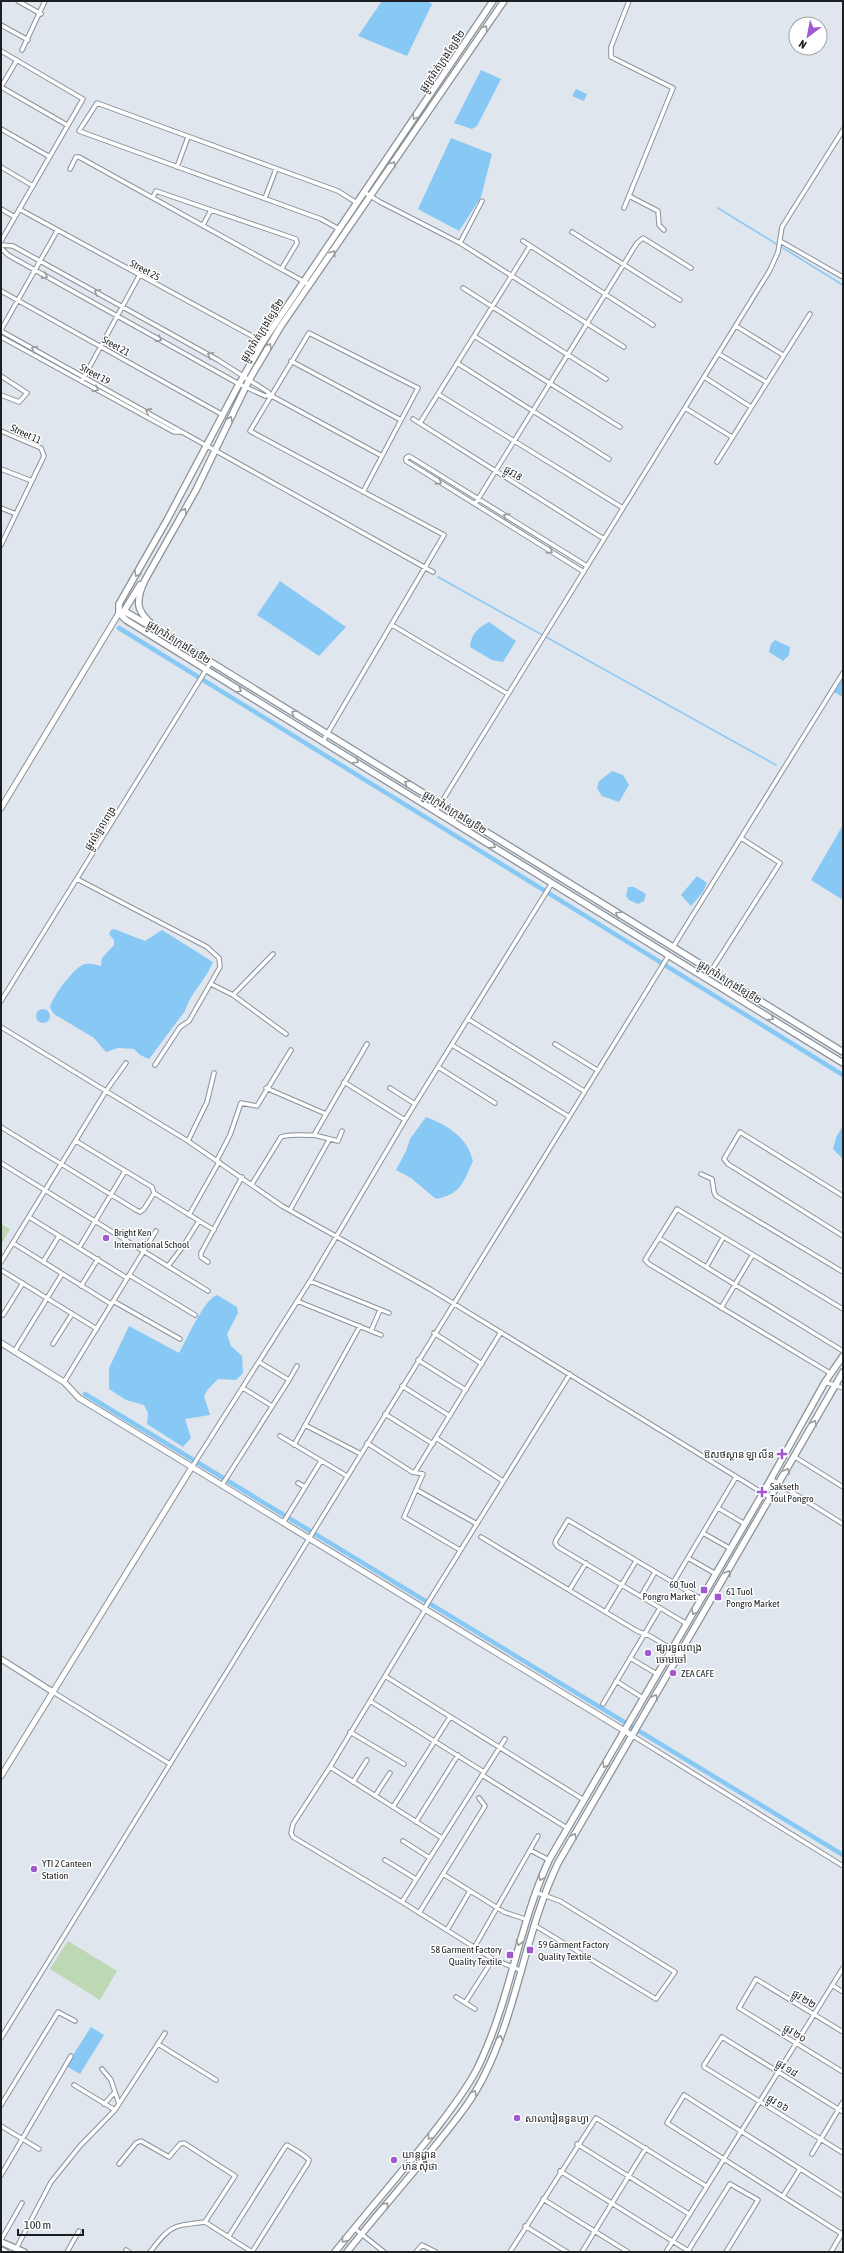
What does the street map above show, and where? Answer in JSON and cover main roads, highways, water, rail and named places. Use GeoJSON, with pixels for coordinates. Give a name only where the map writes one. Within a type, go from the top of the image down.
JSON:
{"type":"FeatureCollection","features":[{"type":"Feature","properties":{"kind":"main road","name":"ផ្លូវក្រវ៉ាត់ក្រុងខ្សែទី២"},"geometry":{"type":"LineString","coordinates":[[493,1],[263,342],[243,376],[207,447],[119,604],[126,620],[436,811],[550,884],[843,1062]]}},
{"type":"Feature","properties":{"kind":"main road","name":"ផ្លូវក្រវ៉ាត់ក្រុងខ្សែទី២"},"geometry":{"type":"LineString","coordinates":[[504,1],[281,326],[249,380],[213,450],[196,490],[145,580],[138,598],[139,608],[147,621],[159,630],[843,1052]]}},
{"type":"Feature","properties":{"kind":"main road"},"geometry":{"type":"LineString","coordinates":[[145,580],[122,612],[159,630]]}},
{"type":"Feature","properties":{"kind":"main road"},"geometry":{"type":"LineString","coordinates":[[550,884],[556,875]]}},
{"type":"Feature","properties":{"kind":"main road"},"geometry":{"type":"LineString","coordinates":[[669,955],[673,948]]}},
{"type":"Feature","properties":{"kind":"main road"},"geometry":{"type":"LineString","coordinates":[[335,2252],[454,2106],[477,2068],[487,2046],[535,1892],[549,1860],[771,1480],[830,1373],[843,1356]]}},
{"type":"Feature","properties":{"kind":"main road"},"geometry":{"type":"LineString","coordinates":[[347,2252],[462,2112],[486,2074],[496,2050],[522,1971],[534,1925],[558,1863],[772,1498],[843,1372]]}},
{"type":"Feature","properties":{"kind":"main road"},"geometry":{"type":"LineString","coordinates":[[477,2068],[486,2074]]}},
{"type":"Feature","properties":{"kind":"main road"},"geometry":{"type":"LineString","coordinates":[[454,2106],[462,2112]]}},
{"type":"Feature","properties":{"kind":"main road"},"geometry":{"type":"LineString","coordinates":[[1,2241],[24,2252]]}},
{"type":"Feature","properties":{"kind":"main road"},"geometry":{"type":"LineString","coordinates":[[1,2250],[5,2252]]}},
{"type":"Feature","properties":{"kind":"water"},"geometry":{"type":"Polygon","coordinates":[[[382,1],[427,1],[432,4],[407,56],[358,36],[382,1]]]}},
{"type":"Feature","properties":{"kind":"water"},"geometry":{"type":"Polygon","coordinates":[[[481,70],[501,79],[477,126],[472,129],[454,123],[481,70]]]}},
{"type":"Feature","properties":{"kind":"water"},"geometry":{"type":"Polygon","coordinates":[[[576,89],[587,94],[584,101],[572,96],[576,89]]]}},
{"type":"Feature","properties":{"kind":"water"},"geometry":{"type":"Polygon","coordinates":[[[451,138],[492,154],[481,197],[459,231],[418,209],[451,138]]]}},
{"type":"Feature","properties":{"kind":"water"},"geometry":{"type":"Polygon","coordinates":[[[280,581],[346,627],[319,656],[257,615],[280,581]]]}},
{"type":"Feature","properties":{"kind":"water"},"geometry":{"type":"Polygon","coordinates":[[[489,622],[516,641],[503,662],[492,660],[470,647],[472,638],[476,632],[489,622]]]}},
{"type":"Feature","properties":{"kind":"water"},"geometry":{"type":"Polygon","coordinates":[[[775,640],[790,647],[789,655],[783,661],[769,652],[771,644],[775,640]]]}},
{"type":"Feature","properties":{"kind":"water"},"geometry":{"type":"Polygon","coordinates":[[[843,678],[843,697],[834,692],[843,678]]]}},
{"type":"Feature","properties":{"kind":"water"},"geometry":{"type":"Polygon","coordinates":[[[612,771],[623,775],[629,785],[619,802],[602,796],[597,788],[599,781],[612,771]]]}},
{"type":"Feature","properties":{"kind":"water"},"geometry":{"type":"Polygon","coordinates":[[[843,825],[843,900],[811,880],[843,825]]]}},
{"type":"Feature","properties":{"kind":"water"},"geometry":{"type":"Polygon","coordinates":[[[697,876],[707,883],[703,892],[691,906],[681,895],[697,876]]]}},
{"type":"Feature","properties":{"kind":"water"},"geometry":{"type":"Polygon","coordinates":[[[628,887],[634,887],[646,894],[644,901],[638,904],[629,900],[626,896],[628,887]]]}},
{"type":"Feature","properties":{"kind":"water"},"geometry":{"type":"Polygon","coordinates":[[[114,929],[145,941],[162,930],[213,962],[210,969],[190,998],[185,1011],[149,1059],[140,1055],[134,1049],[118,1048],[106,1052],[94,1038],[54,1014],[50,1008],[54,997],[75,970],[85,964],[101,966],[102,958],[114,945],[114,940],[109,934],[111,930],[114,929]]]}},
{"type":"Feature","properties":{"kind":"water"},"geometry":{"type":"Polygon","coordinates":[[[40,1009],[46,1009],[50,1013],[50,1019],[46,1023],[40,1023],[36,1019],[36,1013],[40,1009]]]}},
{"type":"Feature","properties":{"kind":"water"},"geometry":{"type":"Polygon","coordinates":[[[426,1117],[442,1124],[456,1133],[466,1145],[473,1161],[456,1191],[436,1199],[411,1178],[396,1170],[406,1151],[410,1139],[426,1117]]]}},
{"type":"Feature","properties":{"kind":"water"},"geometry":{"type":"Polygon","coordinates":[[[843,1125],[843,1159],[833,1149],[836,1138],[843,1125]]]}},
{"type":"Feature","properties":{"kind":"water"},"geometry":{"type":"Polygon","coordinates":[[[217,1295],[237,1307],[238,1313],[227,1334],[231,1346],[242,1356],[243,1373],[236,1380],[218,1379],[208,1389],[204,1396],[210,1415],[185,1419],[191,1438],[183,1447],[147,1424],[148,1413],[144,1405],[126,1400],[109,1389],[109,1368],[129,1326],[179,1353],[201,1312],[212,1298],[217,1295]]]}},
{"type":"Feature","properties":{"kind":"water"},"geometry":{"type":"Polygon","coordinates":[[[91,2027],[104,2035],[80,2074],[66,2066],[91,2027]]]}},
{"type":"Feature","properties":{"kind":"waterway"},"geometry":{"type":"LineString","coordinates":[[718,208],[843,285]]}},
{"type":"Feature","properties":{"kind":"waterway"},"geometry":{"type":"LineString","coordinates":[[438,577],[776,765]]}},
{"type":"Feature","properties":{"kind":"waterway"},"geometry":{"type":"LineString","coordinates":[[119,628],[843,1075]]}},
{"type":"Feature","properties":{"kind":"waterway"},"geometry":{"type":"LineString","coordinates":[[85,1394],[843,1855]]}},
{"type":"Feature","properties":{"kind":"place","name":"Bright Ken International School"},"geometry":{"type":"Point","coordinates":[106,1238]}},
{"type":"Feature","properties":{"kind":"place","name":"ឱសថស្ថាន ឡា លីន"},"geometry":{"type":"Point","coordinates":[782,1454]}},
{"type":"Feature","properties":{"kind":"place","name":"Sakseth Toul Pongro"},"geometry":{"type":"Point","coordinates":[762,1492]}},
{"type":"Feature","properties":{"kind":"place","name":"60 Tuol Pongro Market"},"geometry":{"type":"Point","coordinates":[704,1590]}},
{"type":"Feature","properties":{"kind":"place","name":"61 Tuol Pongro Market"},"geometry":{"type":"Point","coordinates":[718,1597]}},
{"type":"Feature","properties":{"kind":"place","name":"ផ្សារទួលពង្រ ចោមចៅ"},"geometry":{"type":"Point","coordinates":[648,1653]}},
{"type":"Feature","properties":{"kind":"place","name":"ZEA CAFE"},"geometry":{"type":"Point","coordinates":[673,1673]}},
{"type":"Feature","properties":{"kind":"place","name":"YTI 2 Canteen Station"},"geometry":{"type":"Point","coordinates":[34,1869]}},
{"type":"Feature","properties":{"kind":"place","name":"59 Garment Factory Quality Textile"},"geometry":{"type":"Point","coordinates":[530,1950]}},
{"type":"Feature","properties":{"kind":"place","name":"58 Garment Factory Quality Textile"},"geometry":{"type":"Point","coordinates":[510,1955]}},
{"type":"Feature","properties":{"kind":"place","name":"សាលារៀនទួនហ្វា"},"geometry":{"type":"Point","coordinates":[517,2118]}},
{"type":"Feature","properties":{"kind":"place","name":"យាន្ដដ្ឋាន ហ៊ន ស៊ីថា"},"geometry":{"type":"Point","coordinates":[394,2160]}}]}
